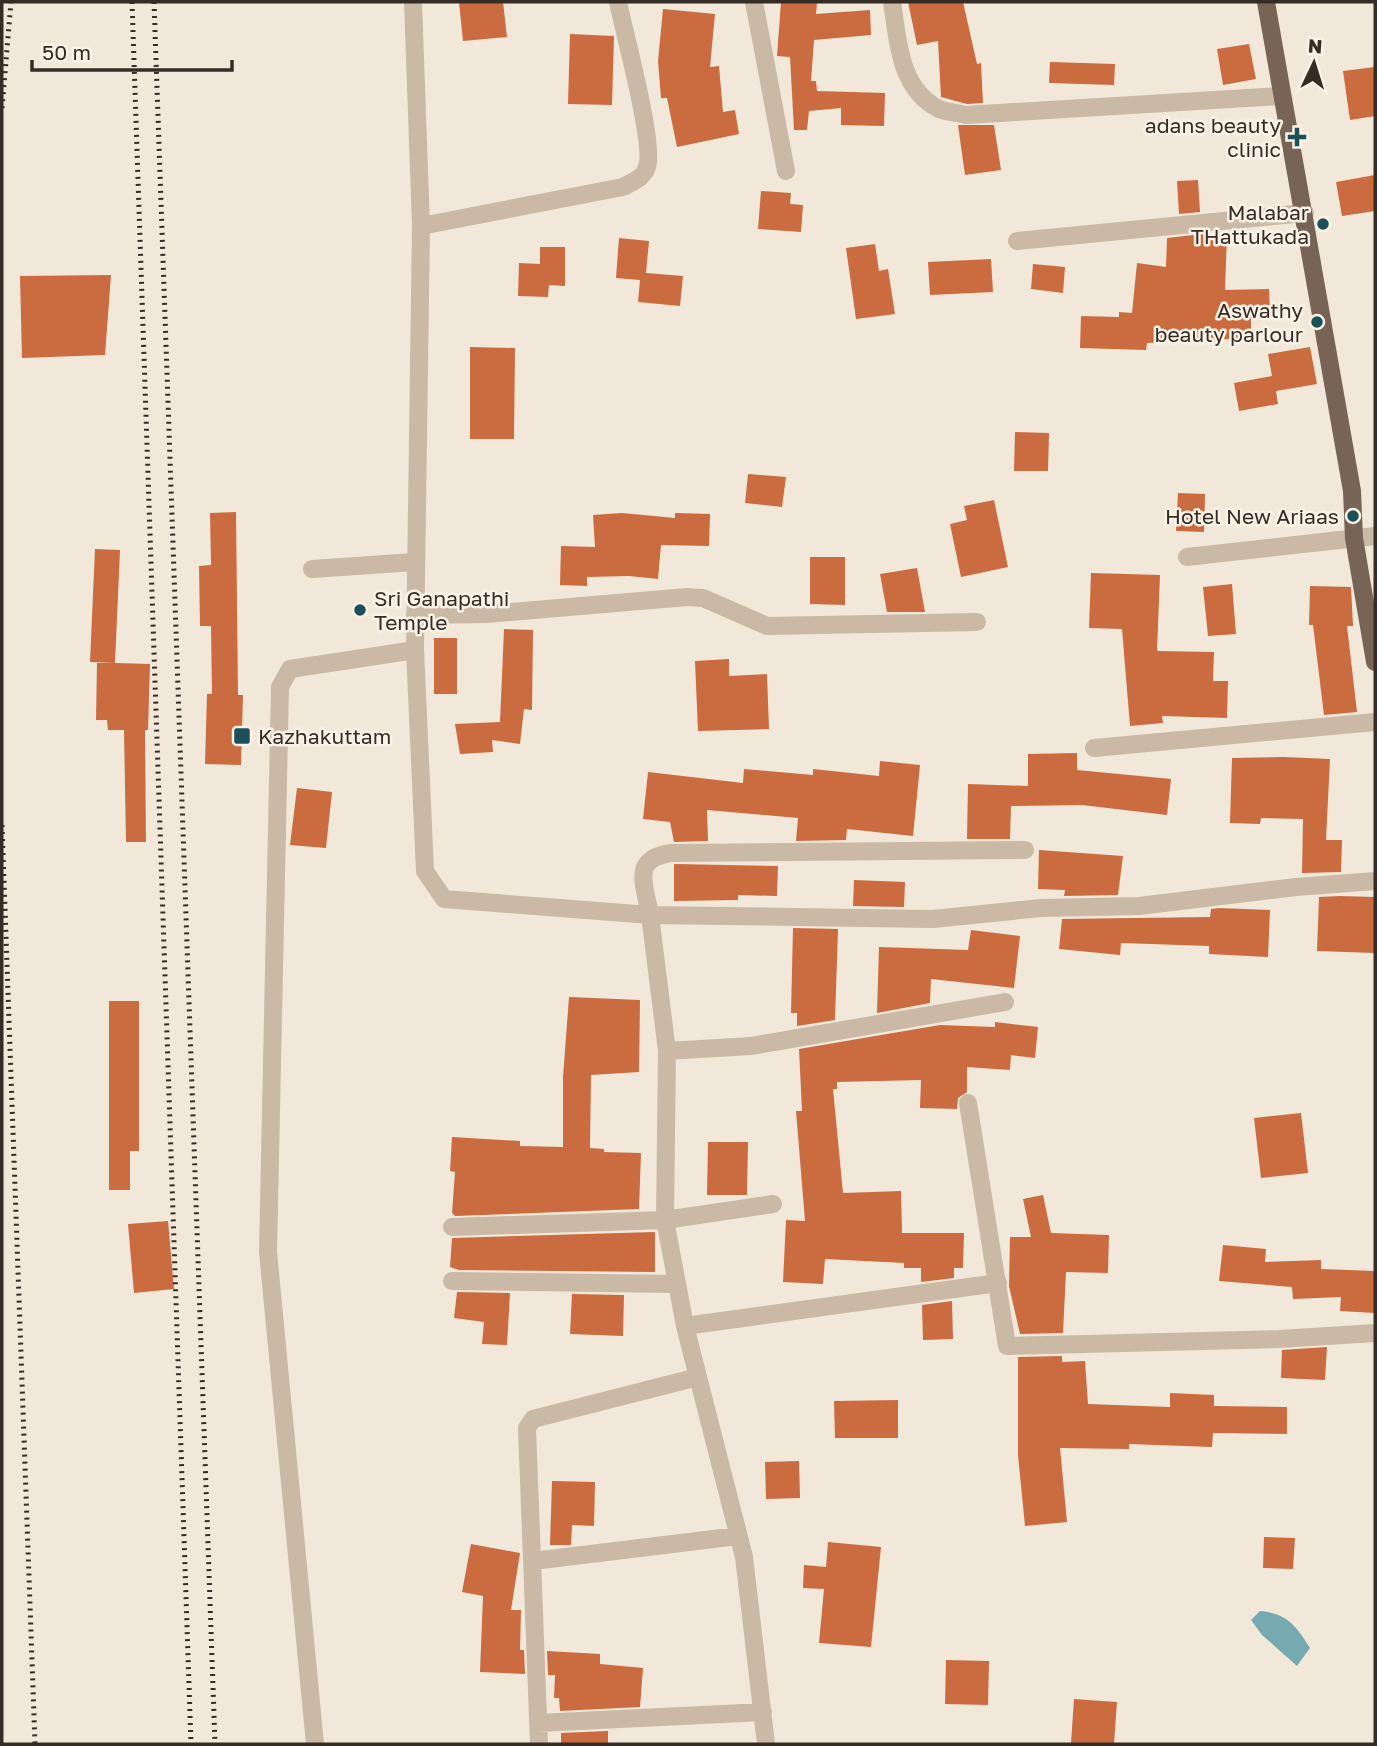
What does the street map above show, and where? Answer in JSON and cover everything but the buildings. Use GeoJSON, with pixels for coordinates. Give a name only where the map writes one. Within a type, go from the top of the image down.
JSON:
{"type":"FeatureCollection","features":[{"type":"Feature","properties":{"kind":"main road"},"geometry":{"type":"LineString","coordinates":[[1266,2],[1352,491],[1354,538],[1375,662]]}},
{"type":"Feature","properties":{"kind":"street"},"geometry":{"type":"LineString","coordinates":[[413,2],[421,226],[414,562],[415,650],[425,871],[444,899],[650,915],[933,919],[1041,908],[1139,906],[1296,887],[1375,881]]}},
{"type":"Feature","properties":{"kind":"street"},"geometry":{"type":"LineString","coordinates":[[421,226],[622,187],[639,178],[647,169],[648,139],[618,2]]}},
{"type":"Feature","properties":{"kind":"street"},"geometry":{"type":"LineString","coordinates":[[754,2],[786,172]]}},
{"type":"Feature","properties":{"kind":"street"},"geometry":{"type":"LineString","coordinates":[[892,2],[900,60],[909,79],[939,108],[966,115],[1282,96]]}},
{"type":"Feature","properties":{"kind":"street"},"geometry":{"type":"LineString","coordinates":[[1017,241],[1305,213]]}},
{"type":"Feature","properties":{"kind":"street"},"geometry":{"type":"LineString","coordinates":[[1186,557],[1375,536]]}},
{"type":"Feature","properties":{"kind":"street"},"geometry":{"type":"LineString","coordinates":[[312,569],[414,562]]}},
{"type":"Feature","properties":{"kind":"street"},"geometry":{"type":"LineString","coordinates":[[415,615],[487,614],[687,597],[703,598],[767,626],[976,622]]}},
{"type":"Feature","properties":{"kind":"street"},"geometry":{"type":"LineString","coordinates":[[315,1744],[268,1252],[280,687],[290,669],[415,650]]}},
{"type":"Feature","properties":{"kind":"street"},"geometry":{"type":"LineString","coordinates":[[1094,748],[1375,722]]}},
{"type":"Feature","properties":{"kind":"street"},"geometry":{"type":"LineString","coordinates":[[766,1744],[744,1557],[675,1284],[665,1220],[667,1051],[643,872],[646,863],[660,854],[1025,850]]}},
{"type":"Feature","properties":{"kind":"street"},"geometry":{"type":"LineString","coordinates":[[667,1051],[751,1046],[1005,1002]]}},
{"type":"Feature","properties":{"kind":"street"},"geometry":{"type":"LineString","coordinates":[[968,1103],[1007,1346],[1265,1340],[1375,1332]]}},
{"type":"Feature","properties":{"kind":"street"},"geometry":{"type":"LineString","coordinates":[[452,1227],[665,1220],[773,1204]]}},
{"type":"Feature","properties":{"kind":"street"},"geometry":{"type":"LineString","coordinates":[[452,1281],[675,1284]]}},
{"type":"Feature","properties":{"kind":"street"},"geometry":{"type":"LineString","coordinates":[[685,1326],[998,1283]]}},
{"type":"Feature","properties":{"kind":"street"},"geometry":{"type":"LineString","coordinates":[[539,1744],[527,1427],[533,1419],[698,1377]]}},
{"type":"Feature","properties":{"kind":"street"},"geometry":{"type":"LineString","coordinates":[[533,1561],[738,1536]]}},
{"type":"Feature","properties":{"kind":"street"},"geometry":{"type":"LineString","coordinates":[[538,1723],[762,1713]]}},
{"type":"Feature","properties":{"kind":"water"},"geometry":{"type":"Polygon","coordinates":[[[1260,1611],[1284,1618],[1305,1640],[1310,1648],[1297,1666],[1262,1635],[1251,1620],[1260,1611]]]}},
{"type":"Feature","properties":{"kind":"railway"},"geometry":{"type":"LineString","coordinates":[[2,108],[11,2]]}},
{"type":"Feature","properties":{"kind":"railway"},"geometry":{"type":"LineString","coordinates":[[132,2],[191,1744]]}},
{"type":"Feature","properties":{"kind":"railway"},"geometry":{"type":"LineString","coordinates":[[154,2],[215,1744]]}},
{"type":"Feature","properties":{"kind":"railway"},"geometry":{"type":"LineString","coordinates":[[2,825],[35,1744]]}},
{"type":"Feature","properties":{"kind":"place","name":"adans beauty clinic"},"geometry":{"type":"Point","coordinates":[1297,137]}},
{"type":"Feature","properties":{"kind":"place","name":"Malabar THattukada"},"geometry":{"type":"Point","coordinates":[1323,224]}},
{"type":"Feature","properties":{"kind":"place","name":"Aswathy beauty parlour"},"geometry":{"type":"Point","coordinates":[1317,322]}},
{"type":"Feature","properties":{"kind":"place","name":"Hotel New Ariaas"},"geometry":{"type":"Point","coordinates":[1353,516]}},
{"type":"Feature","properties":{"kind":"place","name":"Sri Ganapathi Temple"},"geometry":{"type":"Point","coordinates":[360,610]}},
{"type":"Feature","properties":{"kind":"place","name":"Kazhakuttam"},"geometry":{"type":"Point","coordinates":[242,736]}}]}
